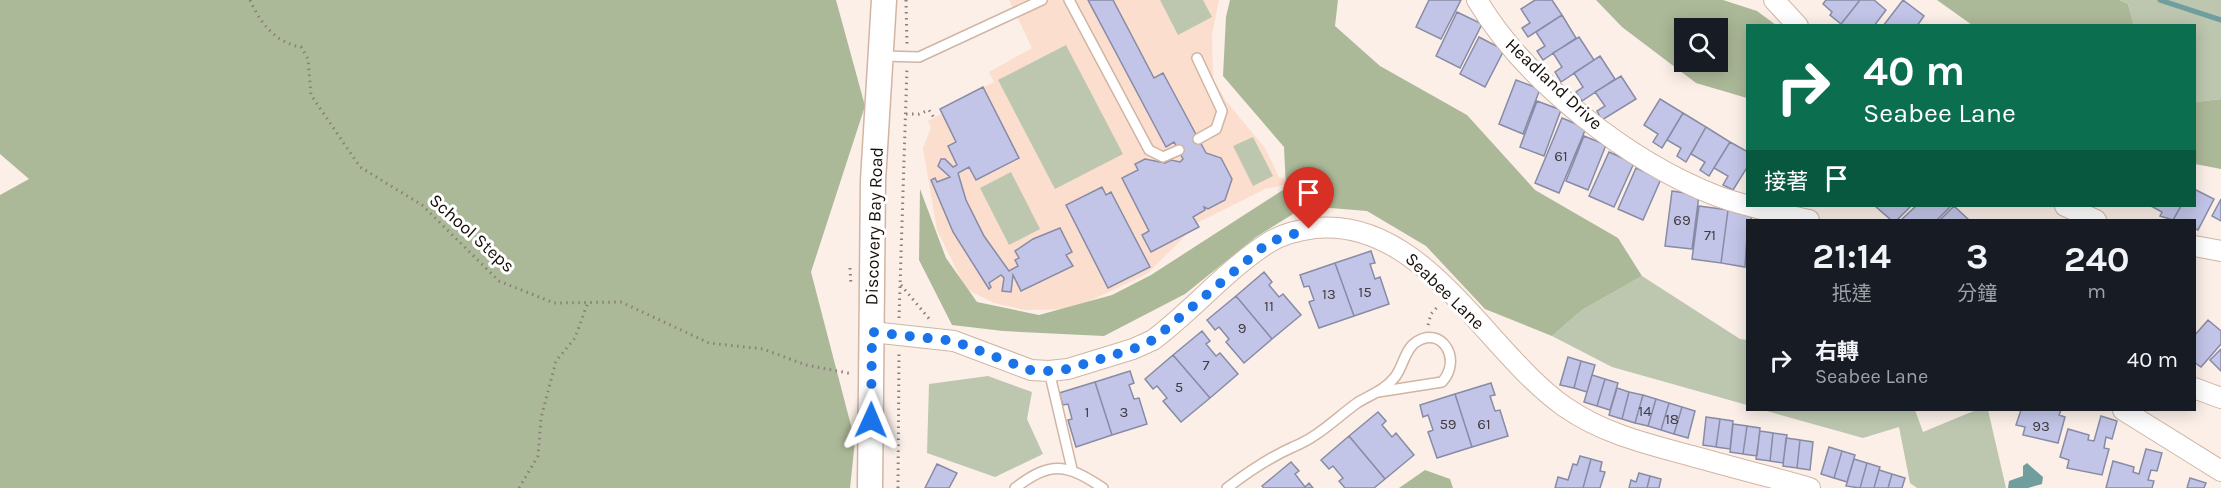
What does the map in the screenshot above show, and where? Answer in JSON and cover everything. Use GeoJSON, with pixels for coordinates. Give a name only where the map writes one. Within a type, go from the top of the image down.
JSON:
{"type":"FeatureCollection","features":[{"type":"Feature","properties":{"kind":"street","name":"Discovery Bay Road"},"geometry":{"type":"LineString","coordinates":[[871,487],[873,181],[884,0]]}},
{"type":"Feature","properties":{"kind":"street","name":"Headland Drive"},"geometry":{"type":"LineString","coordinates":[[1477,0],[1525,61],[1564,99],[1617,142],[1670,174],[1715,195],[1746,203]]}},
{"type":"Feature","properties":{"kind":"street"},"geometry":{"type":"LineString","coordinates":[[1774,0],[1796,24]]}},
{"type":"Feature","properties":{"kind":"street","name":"Headland Drive"},"geometry":{"type":"LineString","coordinates":[[1760,207],[1805,219]]}},
{"type":"Feature","properties":{"kind":"street"},"geometry":{"type":"LineString","coordinates":[[2067,207],[2094,219]]}},
{"type":"Feature","properties":{"kind":"street","name":"Seabee Lane"},"geometry":{"type":"LineString","coordinates":[[872,332],[954,341],[1030,370],[1049,371],[1079,366],[1133,349],[1153,340],[1269,242],[1309,229],[1338,228],[1376,236],[1414,258],[1552,397],[1593,424],[1642,442],[1810,488]]}},
{"type":"Feature","properties":{"kind":"street"},"geometry":{"type":"LineString","coordinates":[[2196,246],[2221,251]]}},
{"type":"Feature","properties":{"kind":"street"},"geometry":{"type":"LineString","coordinates":[[2196,389],[2221,398]]}},
{"type":"Feature","properties":{"kind":"street"},"geometry":{"type":"LineString","coordinates":[[2125,411],[2221,471]]}},
{"type":"Feature","properties":{"kind":"lane"},"geometry":{"type":"LineString","coordinates":[[881,56],[919,57],[1042,0]]}},
{"type":"Feature","properties":{"kind":"lane"},"geometry":{"type":"LineString","coordinates":[[1069,0],[1149,150],[1162,157],[1179,150]]}},
{"type":"Feature","properties":{"kind":"lane"},"geometry":{"type":"LineString","coordinates":[[1197,58],[1222,111],[1216,129],[1198,139]]}},
{"type":"Feature","properties":{"kind":"lane"},"geometry":{"type":"LineString","coordinates":[[1227,488],[1263,461],[1314,437],[1359,402],[1378,392],[1394,378],[1408,350],[1416,342],[1425,339],[1436,340],[1445,345],[1451,354],[1453,364],[1449,374],[1442,382],[1432,386],[1378,392]]}},
{"type":"Feature","properties":{"kind":"lane"},"geometry":{"type":"LineString","coordinates":[[1049,371],[1072,469]]}},
{"type":"Feature","properties":{"kind":"lane"},"geometry":{"type":"LineString","coordinates":[[1015,488],[1042,469],[1057,467],[1072,469],[1103,488]]}},
{"type":"Feature","properties":{"kind":"path","name":"School Steps"},"geometry":{"type":"LineString","coordinates":[[250,0],[258,19],[284,44],[301,47],[308,59],[311,95],[360,167],[422,205],[499,281],[554,303],[621,302],[708,343],[763,349],[806,365],[842,372]]}},
{"type":"Feature","properties":{"kind":"path"},"geometry":{"type":"LineString","coordinates":[[898,488],[900,283],[907,57],[906,0]]}},
{"type":"Feature","properties":{"kind":"path"},"geometry":{"type":"LineString","coordinates":[[906,114],[919,114],[929,110],[934,118]]}},
{"type":"Feature","properties":{"kind":"path"},"geometry":{"type":"LineString","coordinates":[[900,283],[935,327],[954,341]]}},
{"type":"Feature","properties":{"kind":"path"},"geometry":{"type":"LineString","coordinates":[[1425,339],[1431,314],[1450,294]]}},
{"type":"Feature","properties":{"kind":"path"},"geometry":{"type":"LineString","coordinates":[[519,488],[538,456],[541,418],[556,361],[575,338],[588,302]]}},
{"type":"Feature","properties":{"kind":"shaded area"},"geometry":{"type":"Polygon","coordinates":[[[1009,0],[1219,0],[1212,34],[1213,79],[1226,101],[1265,148],[1279,177],[1297,185],[1265,189],[1197,223],[1199,227],[1188,233],[1147,274],[1083,304],[1066,309],[1025,310],[994,303],[966,289],[937,230],[923,148],[931,128],[928,121],[941,114],[940,109],[994,82],[989,72],[1032,48],[1009,0]]]}},
{"type":"Feature","properties":{"kind":"green space"},"geometry":{"type":"Polygon","coordinates":[[[0,0],[836,0],[865,106],[811,272],[855,441],[850,488],[0,488],[0,195],[29,179],[0,154],[0,0]]]}},
{"type":"Feature","properties":{"kind":"green space"},"geometry":{"type":"Polygon","coordinates":[[[1160,0],[1203,0],[1212,17],[1178,35],[1160,0]]]}},
{"type":"Feature","properties":{"kind":"green space"},"geometry":{"type":"Polygon","coordinates":[[[1230,0],[1338,0],[1335,26],[1380,66],[1467,115],[1535,190],[1618,238],[1642,276],[1582,310],[1552,336],[1485,309],[1426,246],[1367,211],[1306,206],[1256,237],[1185,294],[1104,336],[1003,331],[952,325],[919,260],[920,189],[946,258],[977,302],[1039,315],[1112,295],[1151,275],[1286,188],[1284,147],[1223,76],[1226,17],[1230,0]]]}},
{"type":"Feature","properties":{"kind":"green space"},"geometry":{"type":"Polygon","coordinates":[[[1596,0],[1723,0],[1757,11],[1775,24],[1746,24],[1746,98],[1696,83],[1681,72],[1728,72],[1728,18],[1674,18],[1674,66],[1622,27],[1596,0]]]}},
{"type":"Feature","properties":{"kind":"green space"},"geometry":{"type":"Polygon","coordinates":[[[1937,0],[2119,0],[2128,4],[2134,24],[1971,24],[1937,0]]]}},
{"type":"Feature","properties":{"kind":"green space"},"geometry":{"type":"Polygon","coordinates":[[[2119,0],[2221,0],[2221,99],[2196,102],[2196,24],[2134,24],[2128,4],[2119,0]]]}},
{"type":"Feature","properties":{"kind":"green space"},"geometry":{"type":"Polygon","coordinates":[[[1066,45],[1123,154],[1055,189],[998,80],[1066,45]]]}},
{"type":"Feature","properties":{"kind":"green space"},"geometry":{"type":"Polygon","coordinates":[[[2221,99],[2221,169],[2196,164],[2196,102],[2221,99]]]}},
{"type":"Feature","properties":{"kind":"green space"},"geometry":{"type":"Polygon","coordinates":[[[1253,137],[1273,176],[1253,186],[1233,146],[1253,137]]]}},
{"type":"Feature","properties":{"kind":"green space"},"geometry":{"type":"Polygon","coordinates":[[[1011,172],[1040,229],[1009,245],[980,188],[1011,172]]]}},
{"type":"Feature","properties":{"kind":"green space"},"geometry":{"type":"Polygon","coordinates":[[[1642,276],[1740,339],[1746,340],[1746,405],[1612,367],[1552,336],[1582,310],[1642,276]]]}},
{"type":"Feature","properties":{"kind":"green space"},"geometry":{"type":"Polygon","coordinates":[[[988,376],[1032,392],[1027,419],[1043,454],[995,477],[927,453],[929,384],[988,376]]]}},
{"type":"Feature","properties":{"kind":"green space"},"geometry":{"type":"Polygon","coordinates":[[[1767,411],[1915,411],[1923,432],[1974,411],[1988,411],[2006,488],[1917,488],[1910,483],[1899,427],[1863,438],[1767,411]]]}},
{"type":"Feature","properties":{"kind":"green space"},"geometry":{"type":"Polygon","coordinates":[[[1425,470],[1450,479],[1453,488],[1399,488],[1425,470]]]}},
{"type":"Feature","properties":{"kind":"water"},"geometry":{"type":"Polygon","coordinates":[[[2027,463],[2043,477],[2042,484],[2028,488],[2008,488],[2009,481],[2023,476],[2023,466],[2027,463]]]}},
{"type":"Feature","properties":{"kind":"building"},"geometry":{"type":"Polygon","coordinates":[[[1088,0],[1113,0],[1154,78],[1163,73],[1206,153],[1221,158],[1232,179],[1225,200],[1208,209],[1204,207],[1205,210],[1193,217],[1199,227],[1151,252],[1142,235],[1149,231],[1122,178],[1138,170],[1135,164],[1145,159],[1165,163],[1171,160],[1180,162],[1183,159],[1174,142],[1166,147],[1088,0]]]}},
{"type":"Feature","properties":{"kind":"building"},"geometry":{"type":"Polygon","coordinates":[[[1088,0],[1113,0],[1154,78],[1163,73],[1206,153],[1221,158],[1232,179],[1225,200],[1208,209],[1204,207],[1205,210],[1193,217],[1199,227],[1151,252],[1142,235],[1149,231],[1122,178],[1138,170],[1135,164],[1145,159],[1165,163],[1171,160],[1180,162],[1183,159],[1174,142],[1166,147],[1088,0]]]}},
{"type":"Feature","properties":{"kind":"building"},"geometry":{"type":"Polygon","coordinates":[[[1429,0],[1461,0],[1441,39],[1416,27],[1429,0]]]}},
{"type":"Feature","properties":{"kind":"building"},"geometry":{"type":"Polygon","coordinates":[[[1535,0],[1552,0],[1562,15],[1528,37],[1522,28],[1530,23],[1521,9],[1535,0]]]}},
{"type":"Feature","properties":{"kind":"building"},"geometry":{"type":"Polygon","coordinates":[[[1826,0],[1860,0],[1841,24],[1830,15],[1832,12],[1823,4],[1826,0]]]}},
{"type":"Feature","properties":{"kind":"building"},"geometry":{"type":"Polygon","coordinates":[[[1860,0],[1874,0],[1886,10],[1876,24],[1841,24],[1860,0]]]}},
{"type":"Feature","properties":{"kind":"building"},"geometry":{"type":"Polygon","coordinates":[[[1903,0],[1924,16],[1918,24],[1885,24],[1903,0]]]}},
{"type":"Feature","properties":{"kind":"building"},"geometry":{"type":"Polygon","coordinates":[[[1457,12],[1482,24],[1460,68],[1436,56],[1457,12]]]}},
{"type":"Feature","properties":{"kind":"building"},"geometry":{"type":"Polygon","coordinates":[[[1562,15],[1576,38],[1543,60],[1537,51],[1545,46],[1536,32],[1562,15]]]}},
{"type":"Feature","properties":{"kind":"building"},"geometry":{"type":"Polygon","coordinates":[[[1479,37],[1504,50],[1485,87],[1460,74],[1479,37]]]}},
{"type":"Feature","properties":{"kind":"building"},"geometry":{"type":"Polygon","coordinates":[[[1579,37],[1594,60],[1561,82],[1555,72],[1562,67],[1553,53],[1579,37]]]}},
{"type":"Feature","properties":{"kind":"building"},"geometry":{"type":"Polygon","coordinates":[[[1600,56],[1615,79],[1582,101],[1576,92],[1583,87],[1574,73],[1600,56]]]}},
{"type":"Feature","properties":{"kind":"building"},"geometry":{"type":"Polygon","coordinates":[[[1621,76],[1636,99],[1602,120],[1597,111],[1605,106],[1595,92],[1621,76]]]}},
{"type":"Feature","properties":{"kind":"building"},"geometry":{"type":"Polygon","coordinates":[[[1516,80],[1540,89],[1523,134],[1499,124],[1516,80]]]}},
{"type":"Feature","properties":{"kind":"building"},"geometry":{"type":"Polygon","coordinates":[[[983,87],[1019,158],[976,180],[969,167],[958,173],[966,200],[984,236],[1009,271],[1018,266],[1015,260],[1019,258],[1015,251],[1033,239],[1060,228],[1072,252],[1066,255],[1073,266],[1021,291],[1013,275],[1011,292],[1002,291],[1004,278],[1001,275],[989,283],[991,287],[989,289],[953,232],[931,180],[935,178],[937,182],[950,177],[938,166],[941,159],[945,159],[953,167],[957,165],[948,146],[956,142],[940,109],[983,87]]]}},
{"type":"Feature","properties":{"kind":"building"},"geometry":{"type":"Polygon","coordinates":[[[1660,99],[1683,113],[1662,148],[1653,142],[1658,134],[1644,125],[1660,99]]]}},
{"type":"Feature","properties":{"kind":"building"},"geometry":{"type":"Polygon","coordinates":[[[1537,101],[1561,110],[1544,156],[1520,147],[1537,101]]]}},
{"type":"Feature","properties":{"kind":"building"},"geometry":{"type":"Polygon","coordinates":[[[1683,113],[1706,127],[1686,162],[1677,156],[1681,148],[1667,140],[1683,113]]]}},
{"type":"Feature","properties":{"kind":"building"},"geometry":{"type":"Polygon","coordinates":[[[1562,118],[1586,128],[1559,193],[1535,183],[1562,118]]]}},
{"type":"Feature","properties":{"kind":"building"},"geometry":{"type":"Polygon","coordinates":[[[1706,127],[1730,142],[1709,176],[1700,170],[1705,162],[1691,154],[1706,127]]]}},
{"type":"Feature","properties":{"kind":"building"},"geometry":{"type":"Polygon","coordinates":[[[1584,136],[1606,145],[1588,190],[1566,181],[1584,136]]]}},
{"type":"Feature","properties":{"kind":"building"},"geometry":{"type":"Polygon","coordinates":[[[1730,142],[1746,151],[1746,169],[1733,190],[1723,185],[1728,176],[1714,168],[1730,142]]]}},
{"type":"Feature","properties":{"kind":"building"},"geometry":{"type":"Polygon","coordinates":[[[1609,152],[1634,163],[1614,207],[1589,196],[1609,152]]]}},
{"type":"Feature","properties":{"kind":"building"},"geometry":{"type":"Polygon","coordinates":[[[1636,168],[1661,179],[1643,220],[1618,209],[1636,168]]]}},
{"type":"Feature","properties":{"kind":"building"},"geometry":{"type":"Polygon","coordinates":[[[1102,187],[1106,195],[1111,192],[1150,267],[1108,288],[1066,205],[1102,187]]]}},
{"type":"Feature","properties":{"kind":"building"},"geometry":{"type":"Polygon","coordinates":[[[2196,190],[2214,199],[2198,230],[2196,219],[2174,219],[2180,207],[2196,207],[2196,190]]]}},
{"type":"Feature","properties":{"kind":"building"},"geometry":{"type":"Polygon","coordinates":[[[1672,191],[1699,195],[1692,249],[1665,246],[1672,191]]]}},
{"type":"Feature","properties":{"kind":"building"},"geometry":{"type":"Polygon","coordinates":[[[2221,199],[2221,221],[2212,216],[2221,199]]]}},
{"type":"Feature","properties":{"kind":"building"},"geometry":{"type":"Polygon","coordinates":[[[1699,206],[1728,210],[1721,263],[1692,259],[1699,206]]]}},
{"type":"Feature","properties":{"kind":"building"},"geometry":{"type":"Polygon","coordinates":[[[1876,207],[1910,207],[1898,219],[1890,219],[1876,207]]]}},
{"type":"Feature","properties":{"kind":"building"},"geometry":{"type":"Polygon","coordinates":[[[1915,207],[1950,207],[1938,219],[1902,219],[1915,207]]]}},
{"type":"Feature","properties":{"kind":"building"},"geometry":{"type":"Polygon","coordinates":[[[1955,207],[1968,219],[1941,219],[1955,207]]]}},
{"type":"Feature","properties":{"kind":"building"},"geometry":{"type":"Polygon","coordinates":[[[2153,207],[2180,207],[2174,219],[2160,216],[2162,212],[2153,207]]]}},
{"type":"Feature","properties":{"kind":"building"},"geometry":{"type":"Polygon","coordinates":[[[1728,210],[1752,214],[1751,219],[1746,219],[1745,267],[1721,263],[1728,210]]]}},
{"type":"Feature","properties":{"kind":"building"},"geometry":{"type":"Polygon","coordinates":[[[1371,251],[1375,263],[1370,264],[1375,279],[1380,277],[1389,304],[1354,316],[1335,263],[1371,251]]]}},
{"type":"Feature","properties":{"kind":"building"},"geometry":{"type":"Polygon","coordinates":[[[1335,263],[1354,316],[1319,328],[1309,302],[1314,300],[1309,286],[1304,287],[1300,275],[1335,263]]]}},
{"type":"Feature","properties":{"kind":"building"},"geometry":{"type":"Polygon","coordinates":[[[1264,272],[1272,282],[1269,285],[1279,297],[1283,294],[1301,315],[1272,339],[1236,296],[1264,272]]]}},
{"type":"Feature","properties":{"kind":"building"},"geometry":{"type":"Polygon","coordinates":[[[1236,296],[1272,339],[1244,363],[1226,342],[1229,339],[1219,327],[1215,330],[1207,320],[1236,296]]]}},
{"type":"Feature","properties":{"kind":"building"},"geometry":{"type":"Polygon","coordinates":[[[2208,320],[2221,331],[2221,344],[2201,367],[2196,363],[2196,334],[2208,320]]]}},
{"type":"Feature","properties":{"kind":"building"},"geometry":{"type":"Polygon","coordinates":[[[1202,331],[1210,341],[1206,344],[1216,356],[1220,353],[1238,374],[1210,398],[1173,355],[1202,331]]]}},
{"type":"Feature","properties":{"kind":"building"},"geometry":{"type":"Polygon","coordinates":[[[2221,349],[2221,371],[2210,360],[2221,349]]]}},
{"type":"Feature","properties":{"kind":"building"},"geometry":{"type":"Polygon","coordinates":[[[1173,355],[1210,398],[1181,422],[1163,401],[1167,398],[1157,386],[1153,389],[1145,379],[1173,355]]]}},
{"type":"Feature","properties":{"kind":"building"},"geometry":{"type":"Polygon","coordinates":[[[1568,357],[1581,361],[1574,388],[1560,385],[1568,357]]]}},
{"type":"Feature","properties":{"kind":"building"},"geometry":{"type":"Polygon","coordinates":[[[1581,361],[1595,365],[1587,392],[1574,388],[1581,361]]]}},
{"type":"Feature","properties":{"kind":"building"},"geometry":{"type":"Polygon","coordinates":[[[1130,371],[1134,383],[1129,385],[1134,399],[1139,398],[1147,424],[1112,435],[1095,382],[1130,371]]]}},
{"type":"Feature","properties":{"kind":"building"},"geometry":{"type":"Polygon","coordinates":[[[1592,375],[1605,379],[1597,406],[1584,402],[1592,375]]]}},
{"type":"Feature","properties":{"kind":"building"},"geometry":{"type":"Polygon","coordinates":[[[1605,379],[1618,383],[1610,410],[1597,406],[1605,379]]]}},
{"type":"Feature","properties":{"kind":"building"},"geometry":{"type":"Polygon","coordinates":[[[1095,382],[1112,435],[1076,447],[1068,420],[1072,419],[1068,404],[1063,405],[1059,393],[1095,382]]]}},
{"type":"Feature","properties":{"kind":"building"},"geometry":{"type":"Polygon","coordinates":[[[1491,383],[1495,395],[1490,396],[1495,411],[1500,410],[1508,436],[1472,447],[1455,394],[1491,383]]]}},
{"type":"Feature","properties":{"kind":"building"},"geometry":{"type":"Polygon","coordinates":[[[1617,388],[1629,392],[1622,419],[1609,415],[1617,388]]]}},
{"type":"Feature","properties":{"kind":"building"},"geometry":{"type":"Polygon","coordinates":[[[1629,392],[1643,395],[1635,423],[1622,419],[1629,392]]]}},
{"type":"Feature","properties":{"kind":"building"},"geometry":{"type":"Polygon","coordinates":[[[1455,394],[1472,447],[1437,458],[1428,432],[1433,430],[1428,415],[1423,417],[1420,405],[1455,394]]]}},
{"type":"Feature","properties":{"kind":"building"},"geometry":{"type":"Polygon","coordinates":[[[1643,395],[1656,399],[1648,426],[1635,423],[1643,395]]]}},
{"type":"Feature","properties":{"kind":"building"},"geometry":{"type":"Polygon","coordinates":[[[1656,399],[1669,403],[1661,430],[1648,426],[1656,399]]]}},
{"type":"Feature","properties":{"kind":"building"},"geometry":{"type":"Polygon","coordinates":[[[1669,403],[1682,407],[1674,434],[1661,430],[1669,403]]]}},
{"type":"Feature","properties":{"kind":"building"},"geometry":{"type":"Polygon","coordinates":[[[1682,407],[1695,411],[1688,438],[1674,434],[1682,407]]]}},
{"type":"Feature","properties":{"kind":"building"},"geometry":{"type":"Polygon","coordinates":[[[2021,411],[2061,411],[2059,415],[2065,417],[2058,443],[2023,435],[2025,427],[2016,425],[2021,411]]]}},
{"type":"Feature","properties":{"kind":"building"},"geometry":{"type":"Polygon","coordinates":[[[1378,412],[1386,421],[1382,425],[1392,437],[1396,433],[1414,455],[1385,479],[1349,436],[1378,412]]]}},
{"type":"Feature","properties":{"kind":"building"},"geometry":{"type":"Polygon","coordinates":[[[2101,416],[2117,421],[2112,439],[2106,437],[2104,448],[2109,449],[2102,475],[2067,468],[2069,460],[2060,457],[2068,429],[2089,435],[2088,440],[2094,441],[2101,416]]]}},
{"type":"Feature","properties":{"kind":"building"},"geometry":{"type":"Polygon","coordinates":[[[1706,417],[1720,419],[1716,447],[1703,445],[1706,417]]]}},
{"type":"Feature","properties":{"kind":"building"},"geometry":{"type":"Polygon","coordinates":[[[1720,419],[1733,421],[1730,449],[1716,447],[1720,419]]]}},
{"type":"Feature","properties":{"kind":"building"},"geometry":{"type":"Polygon","coordinates":[[[1733,424],[1747,426],[1743,454],[1730,452],[1733,424]]]}},
{"type":"Feature","properties":{"kind":"building"},"geometry":{"type":"Polygon","coordinates":[[[1747,426],[1760,428],[1757,456],[1743,454],[1747,426]]]}},
{"type":"Feature","properties":{"kind":"building"},"geometry":{"type":"Polygon","coordinates":[[[1760,431],[1773,433],[1770,461],[1756,459],[1760,431]]]}},
{"type":"Feature","properties":{"kind":"building"},"geometry":{"type":"Polygon","coordinates":[[[1773,433],[1787,435],[1783,463],[1770,461],[1773,433]]]}},
{"type":"Feature","properties":{"kind":"building"},"geometry":{"type":"Polygon","coordinates":[[[1349,436],[1385,479],[1374,488],[1345,488],[1339,481],[1343,478],[1333,466],[1329,469],[1321,460],[1349,436]]]}},
{"type":"Feature","properties":{"kind":"building"},"geometry":{"type":"Polygon","coordinates":[[[1786,438],[1800,440],[1797,468],[1783,466],[1786,438]]]}},
{"type":"Feature","properties":{"kind":"building"},"geometry":{"type":"Polygon","coordinates":[[[1800,440],[1813,442],[1810,470],[1797,468],[1800,440]]]}},
{"type":"Feature","properties":{"kind":"building"},"geometry":{"type":"Polygon","coordinates":[[[1829,447],[1842,451],[1834,478],[1821,474],[1829,447]]]}},
{"type":"Feature","properties":{"kind":"building"},"geometry":{"type":"Polygon","coordinates":[[[2146,449],[2162,453],[2157,471],[2151,470],[2148,480],[2154,481],[2152,488],[2106,488],[2113,461],[2134,467],[2133,472],[2139,474],[2146,449]]]}},
{"type":"Feature","properties":{"kind":"building"},"geometry":{"type":"Polygon","coordinates":[[[1842,451],[1855,455],[1847,482],[1834,478],[1842,451]]]}},
{"type":"Feature","properties":{"kind":"building"},"geometry":{"type":"Polygon","coordinates":[[[1580,456],[1591,459],[1583,488],[1555,488],[1558,477],[1568,480],[1573,464],[1577,465],[1580,456]]]}},
{"type":"Feature","properties":{"kind":"building"},"geometry":{"type":"Polygon","coordinates":[[[1591,459],[1602,462],[1600,471],[1605,472],[1600,488],[1583,488],[1591,459]]]}},
{"type":"Feature","properties":{"kind":"building"},"geometry":{"type":"Polygon","coordinates":[[[1854,459],[1867,463],[1860,488],[1846,486],[1854,459]]]}},
{"type":"Feature","properties":{"kind":"building"},"geometry":{"type":"Polygon","coordinates":[[[1291,462],[1299,471],[1295,474],[1305,487],[1309,483],[1313,488],[1264,488],[1262,486],[1291,462]]]}},
{"type":"Feature","properties":{"kind":"building"},"geometry":{"type":"Polygon","coordinates":[[[1867,463],[1880,467],[1874,488],[1860,488],[1867,463]]]}},
{"type":"Feature","properties":{"kind":"building"},"geometry":{"type":"Polygon","coordinates":[[[937,464],[957,473],[949,488],[925,488],[937,464]]]}},
{"type":"Feature","properties":{"kind":"building"},"geometry":{"type":"Polygon","coordinates":[[[1879,470],[1892,474],[1888,488],[1874,488],[1879,470]]]}},
{"type":"Feature","properties":{"kind":"building"},"geometry":{"type":"Polygon","coordinates":[[[1639,473],[1650,476],[1647,488],[1629,488],[1631,480],[1636,482],[1639,473]]]}},
{"type":"Feature","properties":{"kind":"building"},"geometry":{"type":"Polygon","coordinates":[[[1892,474],[1905,478],[1902,488],[1888,488],[1892,474]]]}},
{"type":"Feature","properties":{"kind":"building"},"geometry":{"type":"Polygon","coordinates":[[[1650,476],[1661,479],[1659,488],[1647,488],[1650,476]]]}},
{"type":"Feature","properties":{"kind":"building"},"geometry":{"type":"Polygon","coordinates":[[[2190,478],[2206,483],[2204,488],[2187,488],[2190,478]]]}},
{"type":"Feature","properties":{"kind":"waterway"},"geometry":{"type":"LineString","coordinates":[[2160,0],[2221,20]]}},
{"type":"Feature","properties":{"kind":"route"},"geometry":{"type":"LineString","coordinates":[[871,420],[872,332],[954,341],[1030,370],[1068,369],[1133,349],[1153,340],[1269,242],[1309,229]]}}]}
